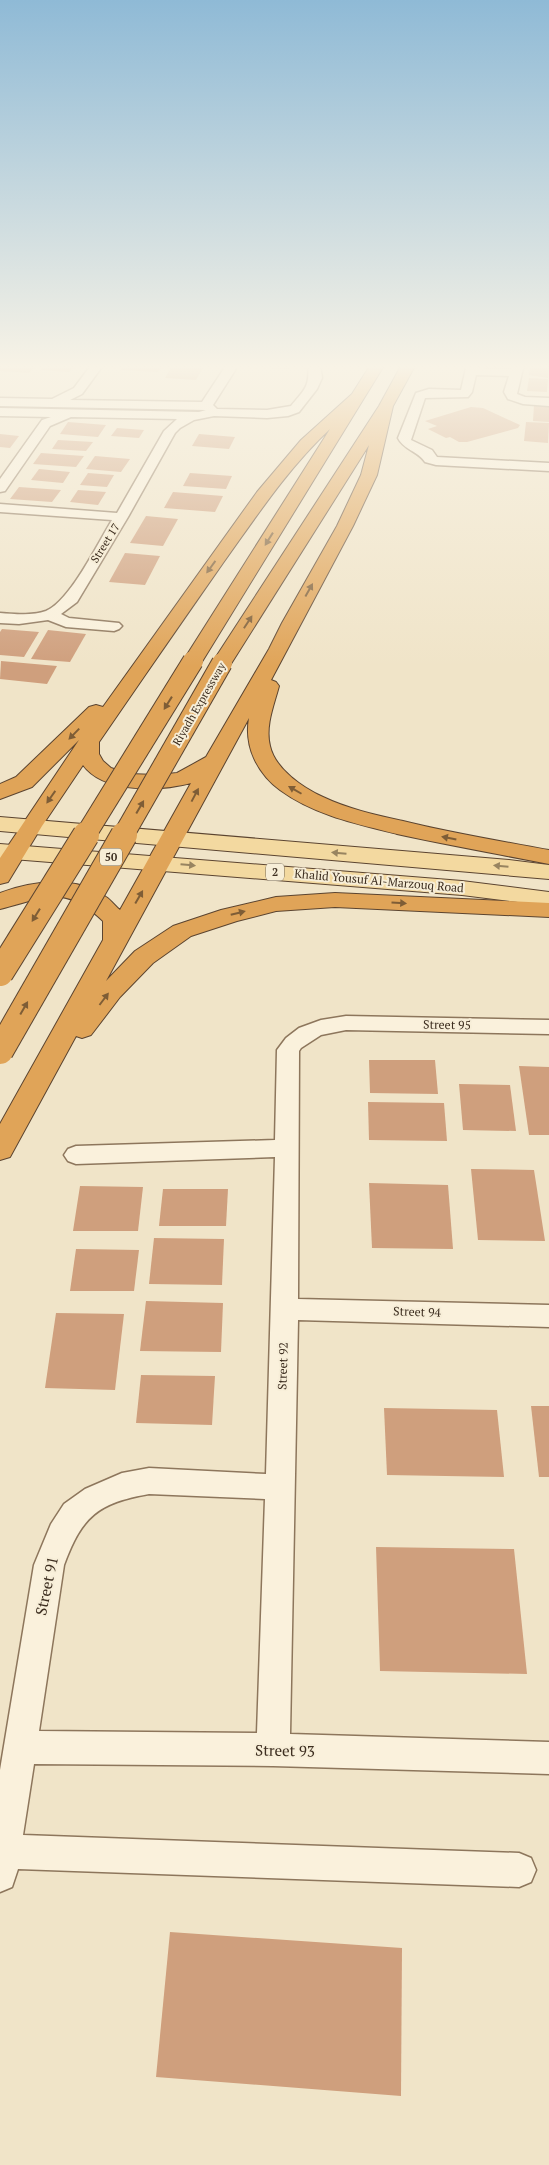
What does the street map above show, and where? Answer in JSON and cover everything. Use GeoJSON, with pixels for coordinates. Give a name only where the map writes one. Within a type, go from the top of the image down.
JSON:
{"type":"FeatureCollection","features":[{"type":"Feature","properties":{"kind":"highway"},"geometry":{"type":"LineString","coordinates":[[0,877],[8,851],[31,826],[144,661],[264,495],[288,465]]}},
{"type":"Feature","properties":{"kind":"highway"},"geometry":{"type":"LineString","coordinates":[[0,973],[314,465]]}},
{"type":"Feature","properties":{"kind":"highway","name":"Riyadh Expressway"},"geometry":{"type":"LineString","coordinates":[[0,1051],[222,663],[348,465]]}},
{"type":"Feature","properties":{"kind":"highway"},"geometry":{"type":"LineString","coordinates":[[0,1150],[214,761],[279,648],[345,526],[369,475],[371,465]]}},
{"type":"Feature","properties":{"kind":"highway"},"geometry":{"type":"LineString","coordinates":[[279,648],[259,720],[259,746],[270,766],[287,785],[315,802],[359,818],[432,835],[549,857]]}},
{"type":"Feature","properties":{"kind":"highway"},"geometry":{"type":"LineString","coordinates":[[0,792],[24,782],[45,763],[144,661]]}},
{"type":"Feature","properties":{"kind":"highway"},"geometry":{"type":"LineString","coordinates":[[89,743],[89,756],[97,767],[113,776],[134,782],[157,783],[181,779],[200,771],[214,761]]}},
{"type":"Feature","properties":{"kind":"highway"},"geometry":{"type":"LineString","coordinates":[[0,902],[17,894],[47,889],[77,893],[101,904],[114,920],[115,940]]}},
{"type":"Feature","properties":{"kind":"highway"},"geometry":{"type":"LineString","coordinates":[[22,1108],[110,991],[144,956],[182,931],[230,915],[276,904],[335,900],[549,910]]}},
{"type":"Feature","properties":{"kind":"main road","name":"Khalid Yousuf Al-Marzouq Road"},"geometry":{"type":"LineString","coordinates":[[0,824],[549,872]]}},
{"type":"Feature","properties":{"kind":"main road","name":"Khalid Yousuf Al-Marzouq Road"},"geometry":{"type":"LineString","coordinates":[[8,851],[462,888],[549,899]]}},
{"type":"Feature","properties":{"kind":"street"},"geometry":{"type":"LineString","coordinates":[[0,488],[17,465]]}},
{"type":"Feature","properties":{"kind":"street","name":"Street 17"},"geometry":{"type":"LineString","coordinates":[[50,615],[69,602],[151,465]]}},
{"type":"Feature","properties":{"kind":"street"},"geometry":{"type":"LineString","coordinates":[[531,465],[549,466]]}},
{"type":"Feature","properties":{"kind":"street"},"geometry":{"type":"LineString","coordinates":[[0,508],[121,517]]}},
{"type":"Feature","properties":{"kind":"street"},"geometry":{"type":"LineString","coordinates":[[0,618],[19,619],[50,615],[66,622],[114,626]]}},
{"type":"Feature","properties":{"kind":"street","name":"Street 95"},"geometry":{"type":"LineString","coordinates":[[346,1023],[549,1027]]}},
{"type":"Feature","properties":{"kind":"street","name":"Street 92"},"geometry":{"type":"LineString","coordinates":[[273,1750],[285,1309],[288,1050],[295,1040],[306,1032],[322,1025],[346,1023]]}},
{"type":"Feature","properties":{"kind":"street"},"geometry":{"type":"LineString","coordinates":[[76,1155],[286,1148]]}},
{"type":"Feature","properties":{"kind":"street","name":"Street 94"},"geometry":{"type":"LineString","coordinates":[[285,1309],[549,1316]]}},
{"type":"Feature","properties":{"kind":"street","name":"Street 91"},"geometry":{"type":"LineString","coordinates":[[2,1863],[48,1565],[61,1533],[74,1513],[95,1498],[122,1486],[149,1481],[280,1487]]}},
{"type":"Feature","properties":{"kind":"street","name":"Street 93"},"geometry":{"type":"LineString","coordinates":[[20,1747],[273,1750],[549,1758]]}},
{"type":"Feature","properties":{"kind":"street"},"geometry":{"type":"LineString","coordinates":[[2,1863],[519,1870]]}},
{"type":"Feature","properties":{"kind":"building"},"geometry":{"type":"Polygon","coordinates":[[[48,465],[77,465],[76,467],[48,465]]]}},
{"type":"Feature","properties":{"kind":"building"},"geometry":{"type":"Polygon","coordinates":[[[89,465],[126,465],[121,472],[86,469],[89,465]]]}},
{"type":"Feature","properties":{"kind":"building"},"geometry":{"type":"Polygon","coordinates":[[[39,469],[70,472],[63,483],[31,480],[39,469]]]}},
{"type":"Feature","properties":{"kind":"building"},"geometry":{"type":"Polygon","coordinates":[[[88,473],[114,475],[107,487],[80,485],[88,473]]]}},
{"type":"Feature","properties":{"kind":"building"},"geometry":{"type":"Polygon","coordinates":[[[190,473],[232,476],[226,489],[183,486],[190,473]]]}},
{"type":"Feature","properties":{"kind":"building"},"geometry":{"type":"Polygon","coordinates":[[[19,487],[61,490],[52,502],[10,499],[19,487]]]}},
{"type":"Feature","properties":{"kind":"building"},"geometry":{"type":"Polygon","coordinates":[[[78,490],[106,492],[98,505],[70,502],[78,490]]]}},
{"type":"Feature","properties":{"kind":"building"},"geometry":{"type":"Polygon","coordinates":[[[173,492],[223,496],[215,512],[164,508],[173,492]]]}},
{"type":"Feature","properties":{"kind":"building"},"geometry":{"type":"Polygon","coordinates":[[[146,516],[178,519],[163,546],[130,543],[146,516]]]}},
{"type":"Feature","properties":{"kind":"building"},"geometry":{"type":"Polygon","coordinates":[[[125,553],[160,556],[145,585],[109,582],[125,553]]]}},
{"type":"Feature","properties":{"kind":"building"},"geometry":{"type":"Polygon","coordinates":[[[2,629],[39,632],[24,657],[0,655],[0,632],[2,629]]]}},
{"type":"Feature","properties":{"kind":"building"},"geometry":{"type":"Polygon","coordinates":[[[48,630],[86,634],[70,662],[31,659],[48,630]]]}},
{"type":"Feature","properties":{"kind":"building"},"geometry":{"type":"Polygon","coordinates":[[[1,661],[57,666],[47,684],[0,679],[1,661]]]}},
{"type":"Feature","properties":{"kind":"building"},"geometry":{"type":"Polygon","coordinates":[[[369,1060],[435,1060],[438,1094],[370,1093],[369,1060]]]}},
{"type":"Feature","properties":{"kind":"building"},"geometry":{"type":"Polygon","coordinates":[[[519,1066],[549,1067],[549,1135],[529,1135],[519,1066]]]}},
{"type":"Feature","properties":{"kind":"building"},"geometry":{"type":"Polygon","coordinates":[[[459,1084],[510,1085],[516,1131],[463,1130],[459,1084]]]}},
{"type":"Feature","properties":{"kind":"building"},"geometry":{"type":"Polygon","coordinates":[[[368,1102],[444,1103],[447,1141],[369,1140],[368,1102]]]}},
{"type":"Feature","properties":{"kind":"building"},"geometry":{"type":"Polygon","coordinates":[[[471,1169],[534,1170],[545,1241],[478,1240],[471,1169]]]}},
{"type":"Feature","properties":{"kind":"building"},"geometry":{"type":"Polygon","coordinates":[[[369,1183],[448,1185],[453,1249],[372,1248],[369,1183]]]}},
{"type":"Feature","properties":{"kind":"building"},"geometry":{"type":"Polygon","coordinates":[[[80,1186],[143,1187],[138,1231],[73,1231],[80,1186]]]}},
{"type":"Feature","properties":{"kind":"building"},"geometry":{"type":"Polygon","coordinates":[[[163,1189],[228,1189],[226,1226],[159,1226],[163,1189]]]}},
{"type":"Feature","properties":{"kind":"building"},"geometry":{"type":"Polygon","coordinates":[[[154,1238],[224,1239],[222,1285],[149,1284],[154,1238]]]}},
{"type":"Feature","properties":{"kind":"building"},"geometry":{"type":"Polygon","coordinates":[[[76,1249],[139,1250],[134,1291],[70,1291],[76,1249]]]}},
{"type":"Feature","properties":{"kind":"building"},"geometry":{"type":"Polygon","coordinates":[[[146,1301],[223,1303],[221,1352],[140,1351],[146,1301]]]}},
{"type":"Feature","properties":{"kind":"building"},"geometry":{"type":"Polygon","coordinates":[[[56,1313],[124,1314],[115,1390],[45,1388],[56,1313]]]}},
{"type":"Feature","properties":{"kind":"building"},"geometry":{"type":"Polygon","coordinates":[[[141,1375],[215,1376],[212,1425],[136,1423],[141,1375]]]}},
{"type":"Feature","properties":{"kind":"building"},"geometry":{"type":"Polygon","coordinates":[[[531,1406],[549,1406],[549,1477],[539,1477],[531,1406]]]}},
{"type":"Feature","properties":{"kind":"building"},"geometry":{"type":"Polygon","coordinates":[[[384,1408],[497,1410],[504,1477],[387,1475],[384,1408]]]}},
{"type":"Feature","properties":{"kind":"building"},"geometry":{"type":"Polygon","coordinates":[[[376,1547],[514,1549],[527,1674],[380,1671],[376,1547]]]}},
{"type":"Feature","properties":{"kind":"building"},"geometry":{"type":"Polygon","coordinates":[[[170,1932],[402,1948],[401,2096],[156,2077],[170,1932]]]}}]}
